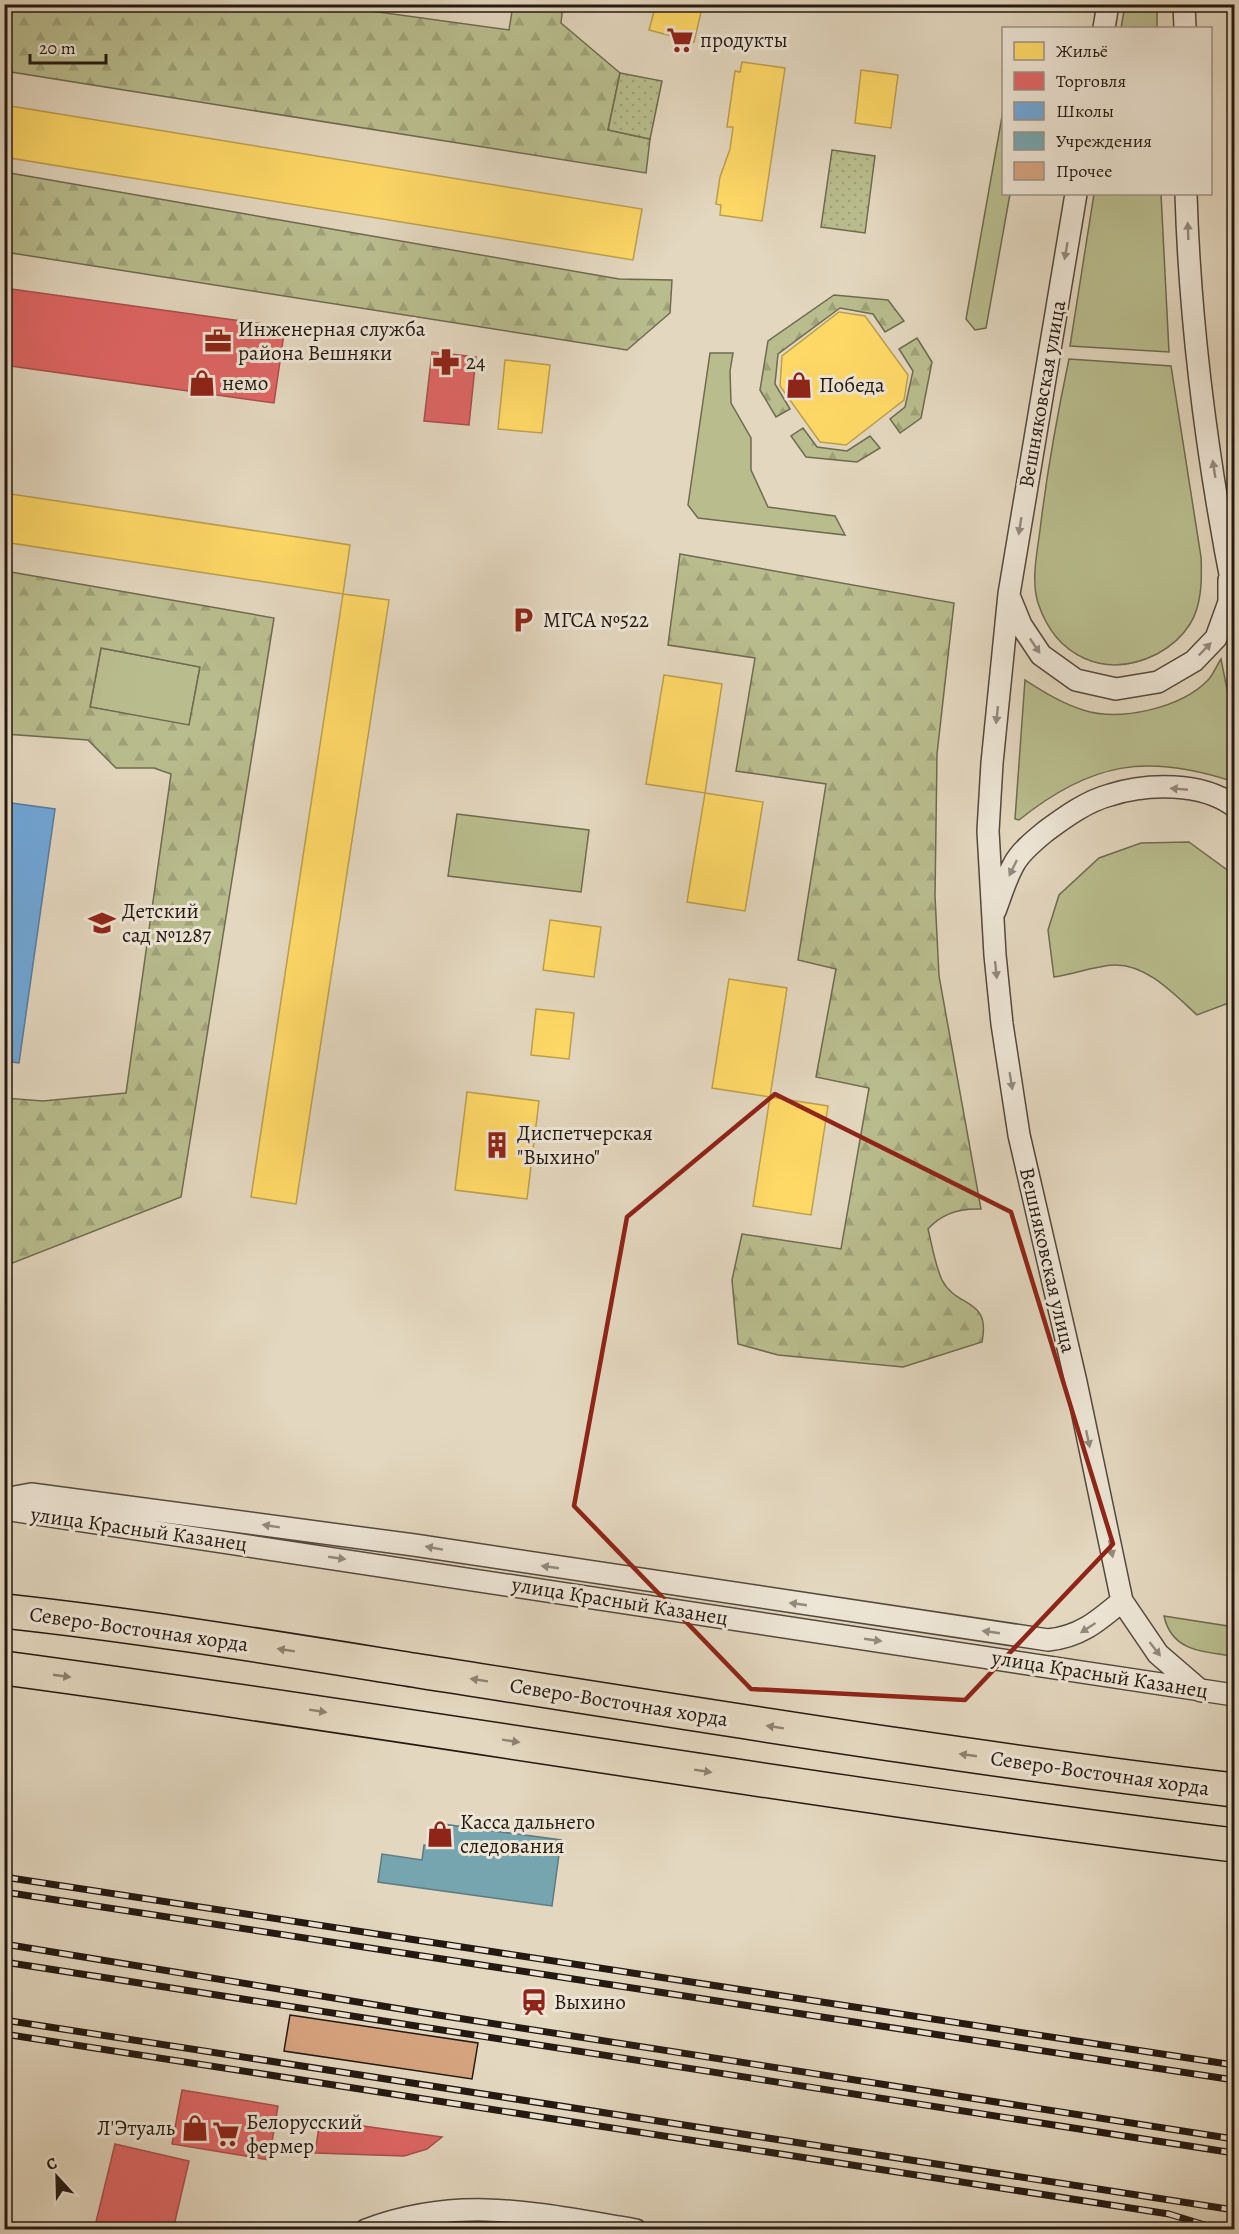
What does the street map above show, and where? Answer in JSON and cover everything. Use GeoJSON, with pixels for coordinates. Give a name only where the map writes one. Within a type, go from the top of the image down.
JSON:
{"type":"FeatureCollection","features":[{"type":"Feature","properties":{"kind":"main road","name":"Северо-Восточная хорда"},"geometry":{"type":"LineString","coordinates":[[4,1611],[228,1641],[829,1735],[1123,1777],[1234,1790]]}},
{"type":"Feature","properties":{"kind":"main road"},"geometry":{"type":"LineString","coordinates":[[4,1668],[262,1702],[897,1802],[1234,1845]]}},
{"type":"Feature","properties":{"kind":"street"},"geometry":{"type":"LineString","coordinates":[[1104,27],[1108,4]]}},
{"type":"Feature","properties":{"kind":"street"},"geometry":{"type":"LineString","coordinates":[[1184,4],[1185,27]]}},
{"type":"Feature","properties":{"kind":"street","name":"Вешняковская улица"},"geometry":{"type":"LineString","coordinates":[[1076,195],[1009,594],[992,763],[988,831],[993,916],[1002,1024],[1019,1135],[1076,1382],[1122,1601],[1158,1654],[1200,1691]]}},
{"type":"Feature","properties":{"kind":"street"},"geometry":{"type":"LineString","coordinates":[[1186,195],[1189,268],[1198,359],[1234,596]]}},
{"type":"Feature","properties":{"kind":"street"},"geometry":{"type":"LineString","coordinates":[[1009,594],[1021,625],[1041,655],[1076,680],[1116,689],[1158,682],[1194,661],[1216,638],[1229,602],[1229,569]]}},
{"type":"Feature","properties":{"kind":"street","name":"Вешняковская улица"},"geometry":{"type":"LineString","coordinates":[[993,916],[1014,862],[1035,840],[1067,815],[1108,795],[1146,787],[1185,789],[1224,798],[1234,806]]}},
{"type":"Feature","properties":{"kind":"street","name":"улица Красный Казанец"},"geometry":{"type":"LineString","coordinates":[[4,1498],[31,1494],[200,1515],[1048,1640],[1066,1638],[1084,1632],[1122,1601]]}},
{"type":"Feature","properties":{"kind":"street","name":"улица Красный Казанец"},"geometry":{"type":"LineString","coordinates":[[4,1509],[410,1568],[1234,1695]]}},
{"type":"Feature","properties":{"kind":"street"},"geometry":{"type":"LineString","coordinates":[[366,2229],[429,2212],[473,2208],[518,2211],[636,2229]]}},
{"type":"Feature","properties":{"kind":"highlighted area"},"geometry":{"type":"Polygon","coordinates":[[[775,1094],[1011,1212],[1113,1544],[965,1700],[751,1689],[574,1506],[627,1217],[775,1094]]]}},
{"type":"Feature","properties":{"kind":"green space"},"geometry":{"type":"Polygon","coordinates":[[[320,4],[509,30],[513,5],[563,5],[561,23],[620,73],[608,130],[650,139],[646,173],[5,71],[4,5],[320,4]]]}},
{"type":"Feature","properties":{"kind":"green space"},"geometry":{"type":"Polygon","coordinates":[[[1125,5],[1157,5],[1157,27],[1121,27],[1125,5]]]}},
{"type":"Feature","properties":{"kind":"green space"},"geometry":{"type":"Polygon","coordinates":[[[620,73],[662,81],[650,139],[608,130],[620,73]]]}},
{"type":"Feature","properties":{"kind":"green space"},"geometry":{"type":"Polygon","coordinates":[[[1002,117],[1002,195],[1010,195],[986,328],[975,330],[966,319],[1002,117]]]}},
{"type":"Feature","properties":{"kind":"green space"},"geometry":{"type":"Polygon","coordinates":[[[832,150],[875,156],[865,233],[821,227],[832,150]]]}},
{"type":"Feature","properties":{"kind":"green space"},"geometry":{"type":"Polygon","coordinates":[[[4,172],[619,279],[672,280],[670,313],[627,350],[5,252],[4,172]]]}},
{"type":"Feature","properties":{"kind":"green space"},"geometry":{"type":"Polygon","coordinates":[[[1094,195],[1161,195],[1169,352],[1070,346],[1094,195]]]}},
{"type":"Feature","properties":{"kind":"green space"},"geometry":{"type":"Polygon","coordinates":[[[834,295],[888,300],[904,321],[885,332],[873,314],[840,308],[778,354],[775,384],[790,409],[776,417],[760,390],[768,341],[834,295]]]}},
{"type":"Feature","properties":{"kind":"green space"},"geometry":{"type":"Polygon","coordinates":[[[917,338],[932,362],[921,418],[900,433],[890,419],[905,407],[913,371],[899,349],[917,338]]]}},
{"type":"Feature","properties":{"kind":"green space"},"geometry":{"type":"Polygon","coordinates":[[[710,353],[733,353],[730,371],[731,403],[751,438],[751,470],[768,507],[835,516],[845,535],[698,518],[688,505],[710,353]]]}},
{"type":"Feature","properties":{"kind":"green space"},"geometry":{"type":"Polygon","coordinates":[[[1069,359],[1171,366],[1201,557],[1200,592],[1194,617],[1175,641],[1157,654],[1119,665],[1101,664],[1070,650],[1046,622],[1036,594],[1035,566],[1043,508],[1069,359]]]}},
{"type":"Feature","properties":{"kind":"green space"},"geometry":{"type":"Polygon","coordinates":[[[803,428],[817,447],[847,451],[870,436],[880,448],[857,462],[806,457],[791,436],[803,428]]]}},
{"type":"Feature","properties":{"kind":"green space"},"geometry":{"type":"Polygon","coordinates":[[[680,554],[954,603],[937,754],[935,896],[939,976],[981,1209],[966,1209],[945,1215],[928,1229],[942,1280],[948,1289],[971,1305],[982,1317],[982,1342],[903,1367],[778,1355],[738,1344],[732,1280],[742,1234],[841,1249],[869,1088],[816,1077],[836,969],[798,960],[826,784],[736,771],[755,658],[668,645],[680,554]]]}},
{"type":"Feature","properties":{"kind":"green space"},"geometry":{"type":"Polygon","coordinates":[[[5,571],[274,618],[181,1197],[5,1266],[5,1098],[43,1101],[126,1093],[171,774],[154,768],[116,768],[88,740],[5,734],[5,571]],[[101,648],[90,707],[189,725],[200,667],[101,648]]]}},
{"type":"Feature","properties":{"kind":"green space"},"geometry":{"type":"Polygon","coordinates":[[[101,648],[200,667],[189,726],[90,707],[101,648]]]}},
{"type":"Feature","properties":{"kind":"green space"},"geometry":{"type":"Polygon","coordinates":[[[1221,659],[1234,724],[1234,782],[1174,768],[1147,766],[1121,768],[1096,775],[1071,786],[1019,820],[1015,819],[1025,680],[1060,701],[1083,710],[1114,714],[1132,713],[1167,705],[1183,698],[1209,679],[1221,659]]]}},
{"type":"Feature","properties":{"kind":"green space"},"geometry":{"type":"Polygon","coordinates":[[[457,814],[589,830],[581,892],[448,876],[457,814]]]}},
{"type":"Feature","properties":{"kind":"green space"},"geometry":{"type":"Polygon","coordinates":[[[1189,842],[1234,875],[1234,1001],[1197,1015],[1160,982],[1126,966],[1107,966],[1054,977],[1048,930],[1059,895],[1099,858],[1141,843],[1189,842]]]}},
{"type":"Feature","properties":{"kind":"green space"},"geometry":{"type":"Polygon","coordinates":[[[1164,1616],[1234,1627],[1234,1656],[1201,1651],[1182,1643],[1168,1628],[1164,1616]]]}},
{"type":"Feature","properties":{"kind":"building: Жильё"},"geometry":{"type":"Polygon","coordinates":[[[656,4],[703,4],[694,42],[649,30],[656,4]]]}},
{"type":"Feature","properties":{"kind":"building: Жильё"},"geometry":{"type":"Polygon","coordinates":[[[742,62],[785,68],[762,221],[720,215],[721,205],[716,204],[720,177],[730,149],[733,127],[727,127],[735,71],[740,72],[742,62]]]}},
{"type":"Feature","properties":{"kind":"building: Жильё"},"geometry":{"type":"Polygon","coordinates":[[[861,70],[898,75],[891,128],[855,123],[861,70]]]}},
{"type":"Feature","properties":{"kind":"building: Жильё"},"geometry":{"type":"Polygon","coordinates":[[[4,105],[642,209],[633,260],[4,157],[4,105]]]}},
{"type":"Feature","properties":{"kind":"building: Жильё"},"geometry":{"type":"Polygon","coordinates":[[[839,312],[865,316],[908,375],[904,400],[846,445],[820,442],[780,386],[782,356],[839,312]]]}},
{"type":"Feature","properties":{"kind":"building: Жильё"},"geometry":{"type":"Polygon","coordinates":[[[505,360],[550,365],[542,433],[498,429],[505,360]]]}},
{"type":"Feature","properties":{"kind":"building: Жильё"},"geometry":{"type":"Polygon","coordinates":[[[4,493],[350,545],[343,594],[4,542],[4,493]]]}},
{"type":"Feature","properties":{"kind":"building: Жильё"},"geometry":{"type":"Polygon","coordinates":[[[343,594],[389,600],[296,1204],[251,1197],[343,594]]]}},
{"type":"Feature","properties":{"kind":"building: Жильё"},"geometry":{"type":"Polygon","coordinates":[[[664,675],[722,684],[705,793],[646,784],[664,675]]]}},
{"type":"Feature","properties":{"kind":"building: Жильё"},"geometry":{"type":"Polygon","coordinates":[[[705,793],[763,802],[745,911],[687,902],[705,793]]]}},
{"type":"Feature","properties":{"kind":"building: Жильё"},"geometry":{"type":"Polygon","coordinates":[[[550,920],[601,927],[594,977],[543,970],[550,920]]]}},
{"type":"Feature","properties":{"kind":"building: Жильё"},"geometry":{"type":"Polygon","coordinates":[[[729,979],[787,988],[770,1097],[712,1088],[729,979]]]}},
{"type":"Feature","properties":{"kind":"building: Жильё"},"geometry":{"type":"Polygon","coordinates":[[[536,1009],[574,1013],[569,1059],[531,1055],[536,1009]]]}},
{"type":"Feature","properties":{"kind":"building: Жильё","name":"Диспетчерская \"Выхино\""},"geometry":{"type":"Polygon","coordinates":[[[467,1092],[539,1101],[527,1199],[455,1190],[467,1092]]]}},
{"type":"Feature","properties":{"kind":"building: Жильё"},"geometry":{"type":"Polygon","coordinates":[[[770,1097],[828,1106],[811,1215],[753,1206],[770,1097]]]}},
{"type":"Feature","properties":{"kind":"building: Торговля"},"geometry":{"type":"Polygon","coordinates":[[[4,288],[285,327],[274,403],[4,365],[4,288]]]}},
{"type":"Feature","properties":{"kind":"building: Торговля"},"geometry":{"type":"Polygon","coordinates":[[[432,352],[476,357],[469,425],[424,421],[432,352]]]}},
{"type":"Feature","properties":{"kind":"building: Торговля"},"geometry":{"type":"Polygon","coordinates":[[[182,2090],[278,2106],[269,2160],[172,2144],[182,2090]]]}},
{"type":"Feature","properties":{"kind":"building: Торговля"},"geometry":{"type":"Polygon","coordinates":[[[320,2120],[442,2137],[427,2149],[404,2156],[315,2153],[320,2120]]]}},
{"type":"Feature","properties":{"kind":"building: Торговля"},"geometry":{"type":"Polygon","coordinates":[[[115,2144],[189,2161],[173,2230],[94,2230],[115,2144]]]}},
{"type":"Feature","properties":{"kind":"building: Школы"},"geometry":{"type":"Polygon","coordinates":[[[4,802],[55,809],[19,1063],[4,1061],[4,802]]]}},
{"type":"Feature","properties":{"kind":"building: Учреждения"},"geometry":{"type":"Polygon","coordinates":[[[435,1823],[561,1840],[552,1906],[378,1882],[382,1854],[422,1860],[424,1845],[432,1846],[435,1823]]]}},
{"type":"Feature","properties":{"kind":"building: Прочее"},"geometry":{"type":"Polygon","coordinates":[[[290,2015],[478,2043],[472,2079],[284,2051],[290,2015]]]}},
{"type":"Feature","properties":{"kind":"railway"},"geometry":{"type":"LineString","coordinates":[[4,1877],[1234,2065]]}},
{"type":"Feature","properties":{"kind":"railway"},"geometry":{"type":"LineString","coordinates":[[4,1892],[1234,2080]]}},
{"type":"Feature","properties":{"kind":"railway"},"geometry":{"type":"LineString","coordinates":[[4,1944],[425,2013],[1234,2139]]}},
{"type":"Feature","properties":{"kind":"railway"},"geometry":{"type":"LineString","coordinates":[[4,1962],[1234,2153]]}},
{"type":"Feature","properties":{"kind":"railway"},"geometry":{"type":"LineString","coordinates":[[4,2020],[1234,2210]]}},
{"type":"Feature","properties":{"kind":"railway"},"geometry":{"type":"LineString","coordinates":[[4,2034],[1169,2214],[1221,2230]]}},
{"type":"Feature","properties":{"kind":"place","name":"продукты"},"geometry":{"type":"Point","coordinates":[680,40]}},
{"type":"Feature","properties":{"kind":"place","name":"Инженерная служба района Вешняки"},"geometry":{"type":"Point","coordinates":[218,341]}},
{"type":"Feature","properties":{"kind":"place","name":"24"},"geometry":{"type":"Point","coordinates":[446,362]}},
{"type":"Feature","properties":{"kind":"place","name":"немо"},"geometry":{"type":"Point","coordinates":[202,383]}},
{"type":"Feature","properties":{"kind":"place","name":"Победа"},"geometry":{"type":"Point","coordinates":[799,385]}},
{"type":"Feature","properties":{"kind":"place","name":"МГСА №522"},"geometry":{"type":"Point","coordinates":[523,620]}},
{"type":"Feature","properties":{"kind":"place","name":"Детский сад №1287"},"geometry":{"type":"Point","coordinates":[102,923]}},
{"type":"Feature","properties":{"kind":"place","name":"Диспетчерская \"Выхино\""},"geometry":{"type":"Point","coordinates":[497,1145]}},
{"type":"Feature","properties":{"kind":"place","name":"Kасса дальнего следования"},"geometry":{"type":"Point","coordinates":[440,1834]}},
{"type":"Feature","properties":{"kind":"place","name":"Выхино"},"geometry":{"type":"Point","coordinates":[534,2002]}},
{"type":"Feature","properties":{"kind":"place","name":"Л'Этуаль"},"geometry":{"type":"Point","coordinates":[195,2128]}},
{"type":"Feature","properties":{"kind":"place","name":"Белорусский фермер"},"geometry":{"type":"Point","coordinates":[226,2134]}}]}
